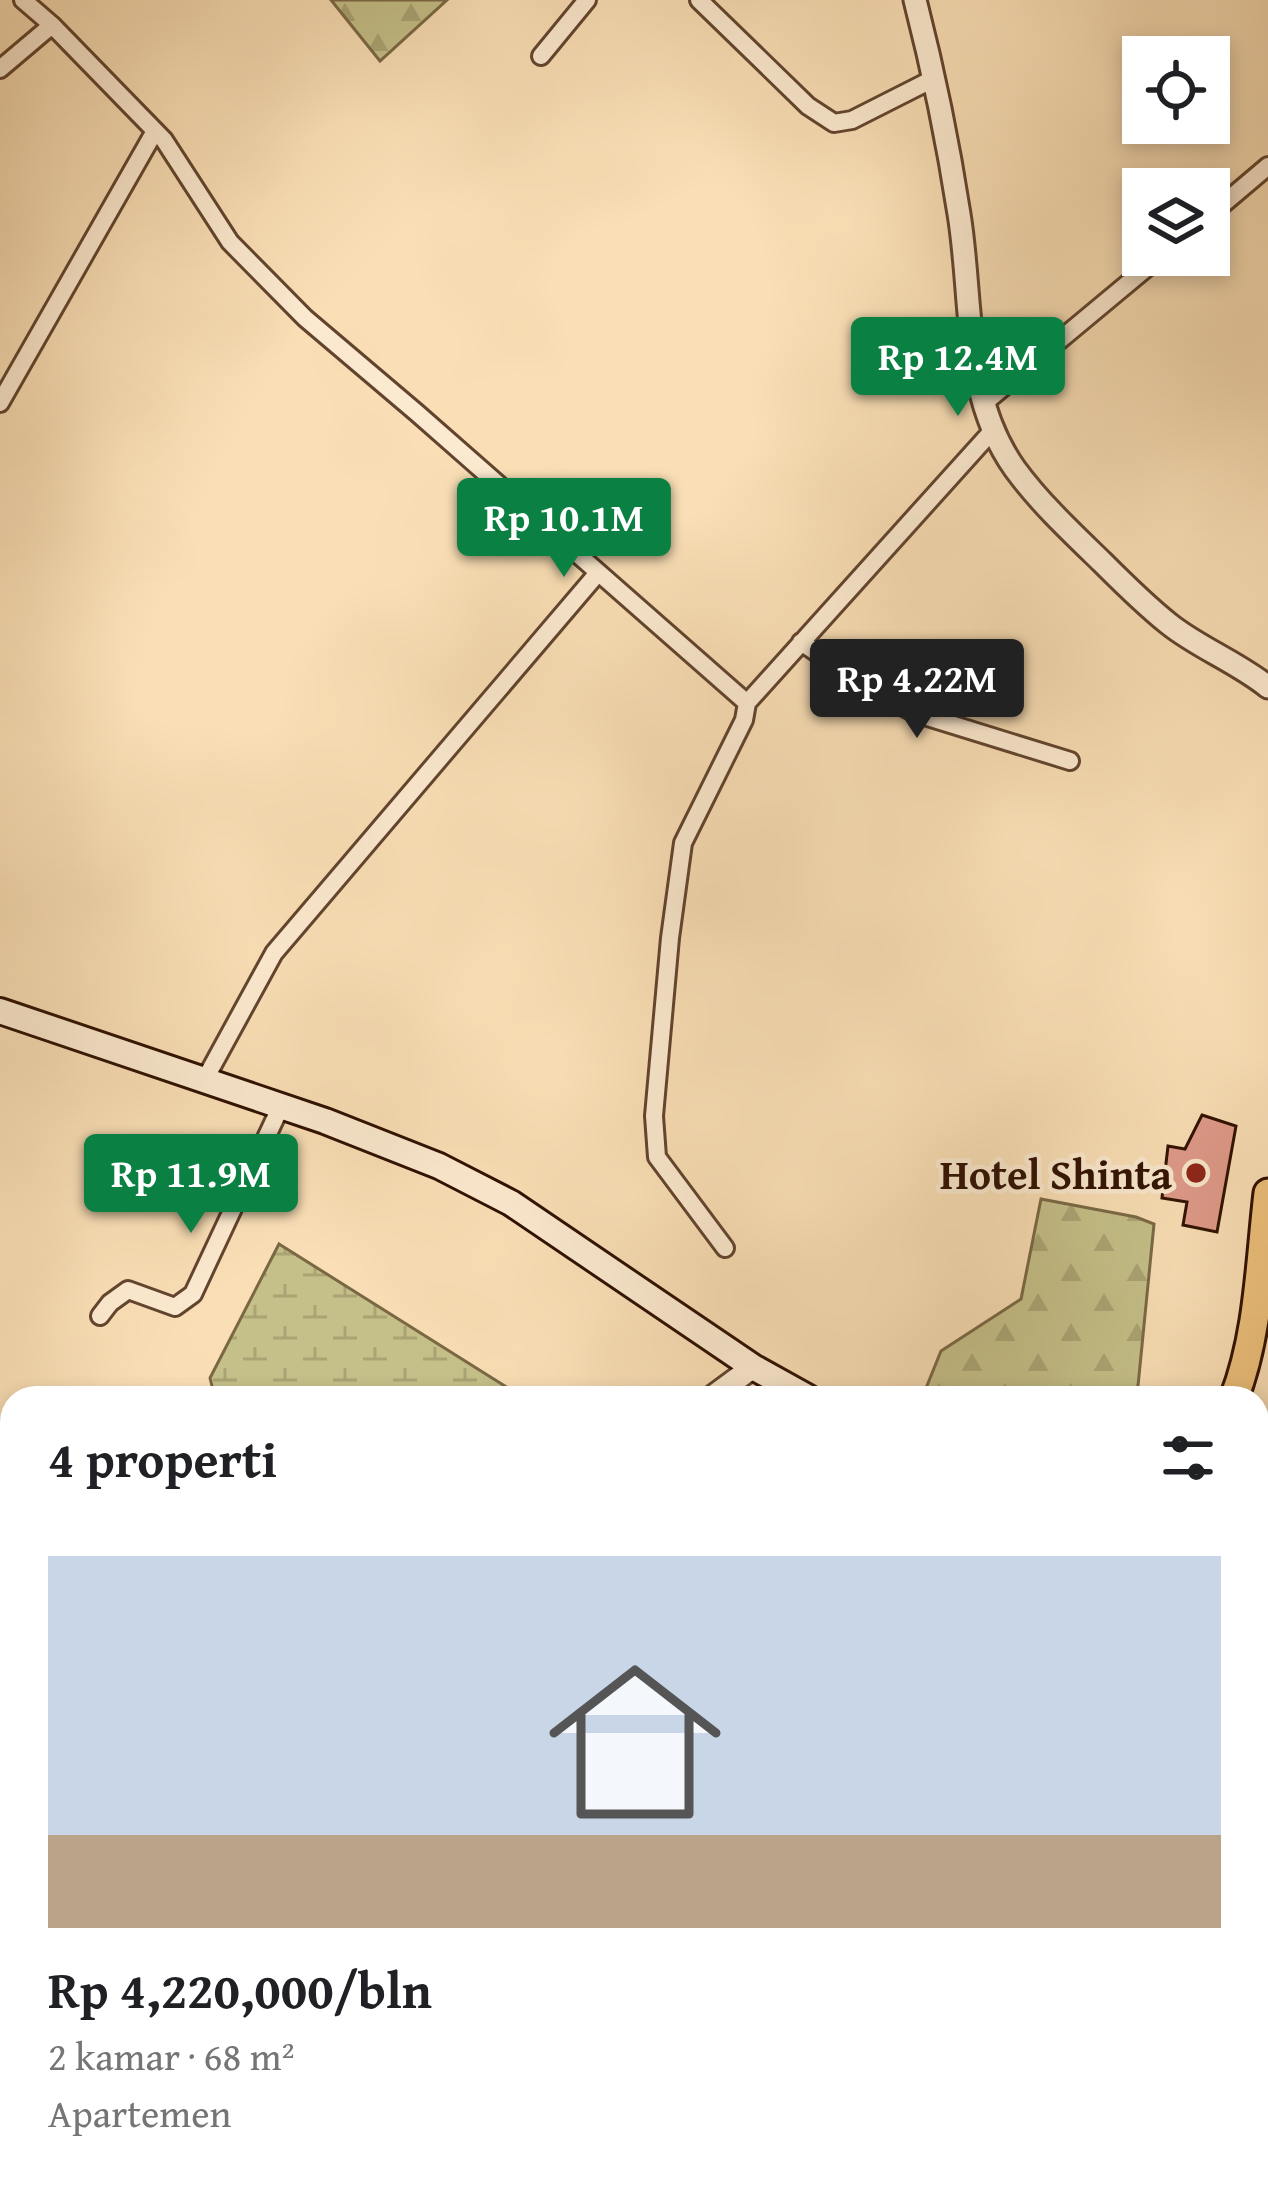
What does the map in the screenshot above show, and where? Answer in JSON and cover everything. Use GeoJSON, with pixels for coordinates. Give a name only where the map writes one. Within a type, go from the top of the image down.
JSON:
{"type":"FeatureCollection","features":[{"type":"Feature","properties":{"kind":"main road"},"geometry":{"type":"LineString","coordinates":[[0,1011],[281,1106],[440,1166],[512,1203],[787,1386]]}},
{"type":"Feature","properties":{"kind":"main road"},"geometry":{"type":"LineString","coordinates":[[1239,1386],[1255,1305],[1268,1193]]}},
{"type":"Feature","properties":{"kind":"street"},"geometry":{"type":"LineString","coordinates":[[23,0],[164,140],[230,242],[305,319],[747,703]]}},
{"type":"Feature","properties":{"kind":"street"},"geometry":{"type":"LineString","coordinates":[[541,56],[587,0]]}},
{"type":"Feature","properties":{"kind":"street"},"geometry":{"type":"LineString","coordinates":[[699,0],[808,106],[834,123],[852,120],[933,79]]}},
{"type":"Feature","properties":{"kind":"street"},"geometry":{"type":"LineString","coordinates":[[915,0],[960,215],[975,365],[993,430],[1012,465],[1048,510],[1132,592],[1172,626],[1268,688]]}},
{"type":"Feature","properties":{"kind":"street"},"geometry":{"type":"LineString","coordinates":[[0,69],[52,25]]}},
{"type":"Feature","properties":{"kind":"street"},"geometry":{"type":"LineString","coordinates":[[0,403],[155,131]]}},
{"type":"Feature","properties":{"kind":"street"},"geometry":{"type":"LineString","coordinates":[[1230,198],[1268,166]]}},
{"type":"Feature","properties":{"kind":"street"},"geometry":{"type":"LineString","coordinates":[[983,404],[1137,276]]}},
{"type":"Feature","properties":{"kind":"street"},"geometry":{"type":"LineString","coordinates":[[725,1248],[657,1157],[654,1116],[682,843],[744,720],[747,703],[993,430]]}},
{"type":"Feature","properties":{"kind":"street"},"geometry":{"type":"LineString","coordinates":[[204,1081],[274,953],[597,574]]}},
{"type":"Feature","properties":{"kind":"street"},"geometry":{"type":"LineString","coordinates":[[802,642],[883,697],[918,714],[1070,761]]}},
{"type":"Feature","properties":{"kind":"street"},"geometry":{"type":"LineString","coordinates":[[100,1316],[128,1290],[175,1307],[193,1294],[281,1106]]}},
{"type":"Feature","properties":{"kind":"street"},"geometry":{"type":"LineString","coordinates":[[727,1386],[753,1367]]}},
{"type":"Feature","properties":{"kind":"green space"},"geometry":{"type":"Polygon","coordinates":[[[331,0],[447,0],[380,61],[331,0]]]}},
{"type":"Feature","properties":{"kind":"green space"},"geometry":{"type":"Polygon","coordinates":[[[1041,1199],[1154,1224],[1138,1386],[927,1386],[941,1351],[1021,1299],[1041,1199]]]}},
{"type":"Feature","properties":{"kind":"green space"},"geometry":{"type":"Polygon","coordinates":[[[279,1244],[505,1386],[212,1386],[210,1378],[279,1244]]]}},
{"type":"Feature","properties":{"kind":"building","name":"Hotel Shinta"},"geometry":{"type":"Polygon","coordinates":[[[1202,1115],[1236,1126],[1217,1232],[1183,1225],[1187,1202],[1162,1198],[1168,1146],[1185,1149],[1202,1115]]]}},
{"type":"Feature","properties":{"kind":"place","name":"Hotel Shinta"},"geometry":{"type":"Point","coordinates":[1196,1173]}}]}
